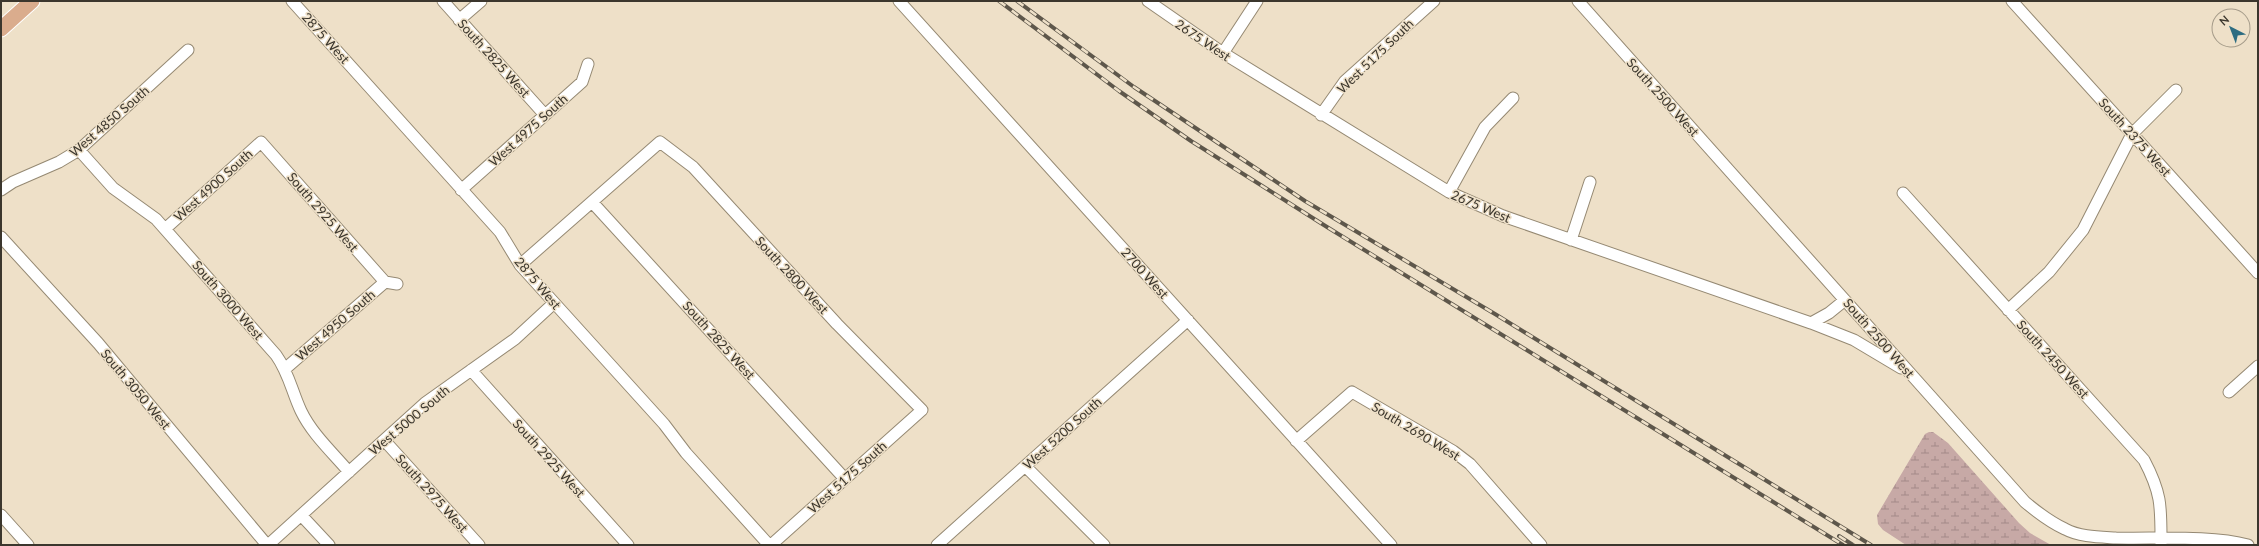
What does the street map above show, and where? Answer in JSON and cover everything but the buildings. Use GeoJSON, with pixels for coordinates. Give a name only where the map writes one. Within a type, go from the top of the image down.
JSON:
{"type":"FeatureCollection","features":[{"type":"Feature","properties":{"kind":"main road"},"geometry":{"type":"LineString","coordinates":[[1,29],[32,1]]}},
{"type":"Feature","properties":{"kind":"street","name":"2875 West"},"geometry":{"type":"LineString","coordinates":[[292,1],[500,232],[520,265],[770,545]]}},
{"type":"Feature","properties":{"kind":"street","name":"South 2825 West"},"geometry":{"type":"LineString","coordinates":[[443,1],[545,115]]}},
{"type":"Feature","properties":{"kind":"street"},"geometry":{"type":"LineString","coordinates":[[459,20],[481,1]]}},
{"type":"Feature","properties":{"kind":"street","name":"2700 West"},"geometry":{"type":"LineString","coordinates":[[899,1],[1391,545]]}},
{"type":"Feature","properties":{"kind":"street","name":"2675 West"},"geometry":{"type":"LineString","coordinates":[[1148,1],[1223,53],[1321,115],[1449,192],[1503,216],[1811,323],[1854,340],[1910,374]]}},
{"type":"Feature","properties":{"kind":"street"},"geometry":{"type":"LineString","coordinates":[[1223,53],[1257,1]]}},
{"type":"Feature","properties":{"kind":"street","name":"South 2500 West"},"geometry":{"type":"LineString","coordinates":[[1578,1],[2024,502],[2044,518],[2066,530],[2079,534],[2161,542],[2214,540],[2248,545]]}},
{"type":"Feature","properties":{"kind":"street","name":"South 2375 West"},"geometry":{"type":"LineString","coordinates":[[2012,1],[2258,273]]}},
{"type":"Feature","properties":{"kind":"street","name":"West 5175 South"},"geometry":{"type":"LineString","coordinates":[[1321,115],[1345,81],[1428,3]]}},
{"type":"Feature","properties":{"kind":"street","name":"West 4850 South"},"geometry":{"type":"LineString","coordinates":[[1,190],[13,182],[59,162],[80,150],[188,50]]}},
{"type":"Feature","properties":{"kind":"street","name":"West 4975 South"},"geometry":{"type":"LineString","coordinates":[[461,190],[582,82],[588,64]]}},
{"type":"Feature","properties":{"kind":"street"},"geometry":{"type":"LineString","coordinates":[[2008,310],[2049,272],[2083,230],[2132,134],[2176,90]]}},
{"type":"Feature","properties":{"kind":"street"},"geometry":{"type":"LineString","coordinates":[[1449,192],[1485,127],[1513,98]]}},
{"type":"Feature","properties":{"kind":"street","name":"West 4900 South"},"geometry":{"type":"LineString","coordinates":[[165,229],[261,138]]}},
{"type":"Feature","properties":{"kind":"street","name":"South 2925 West"},"geometry":{"type":"LineString","coordinates":[[261,138],[385,282]]}},
{"type":"Feature","properties":{"kind":"street","name":"South 2800 West"},"geometry":{"type":"LineString","coordinates":[[592,202],[660,142],[693,167],[837,324],[922,410]]}},
{"type":"Feature","properties":{"kind":"street","name":"South 3000 West"},"geometry":{"type":"LineString","coordinates":[[80,150],[113,188],[156,219],[276,355],[286,368],[301,411],[311,426],[349,472]]}},
{"type":"Feature","properties":{"kind":"street"},"geometry":{"type":"LineString","coordinates":[[1571,240],[1590,182]]}},
{"type":"Feature","properties":{"kind":"street","name":"South 2450 West"},"geometry":{"type":"LineString","coordinates":[[1903,193],[2144,460],[2156,484],[2161,510],[2161,542]]}},
{"type":"Feature","properties":{"kind":"street","name":"South 2825 West"},"geometry":{"type":"LineString","coordinates":[[592,202],[845,478]]}},
{"type":"Feature","properties":{"kind":"street"},"geometry":{"type":"LineString","coordinates":[[520,265],[592,202]]}},
{"type":"Feature","properties":{"kind":"street","name":"South 3050 West"},"geometry":{"type":"LineString","coordinates":[[1,236],[98,343],[268,545]]}},
{"type":"Feature","properties":{"kind":"street"},"geometry":{"type":"LineString","coordinates":[[385,282],[397,284]]}},
{"type":"Feature","properties":{"kind":"street","name":"West 4950 South"},"geometry":{"type":"LineString","coordinates":[[286,368],[385,282]]}},
{"type":"Feature","properties":{"kind":"street"},"geometry":{"type":"LineString","coordinates":[[1811,323],[1829,313],[1845,300]]}},
{"type":"Feature","properties":{"kind":"street","name":"West 5000 South"},"geometry":{"type":"LineString","coordinates":[[268,545],[425,403],[515,339],[554,303]]}},
{"type":"Feature","properties":{"kind":"street","name":"West 5200 South"},"geometry":{"type":"LineString","coordinates":[[937,545],[1188,320]]}},
{"type":"Feature","properties":{"kind":"street"},"geometry":{"type":"LineString","coordinates":[[2229,392],[2258,366]]}},
{"type":"Feature","properties":{"kind":"street","name":"South 2925 West"},"geometry":{"type":"LineString","coordinates":[[471,370],[628,545]]}},
{"type":"Feature","properties":{"kind":"street","name":"South 2690 West"},"geometry":{"type":"LineString","coordinates":[[1296,441],[1352,392],[1453,451],[1470,464],[1541,545]]}},
{"type":"Feature","properties":{"kind":"street","name":"West 5175 South"},"geometry":{"type":"LineString","coordinates":[[770,545],[922,410]]}},
{"type":"Feature","properties":{"kind":"street","name":"South 2975 West"},"geometry":{"type":"LineString","coordinates":[[384,440],[480,545]]}},
{"type":"Feature","properties":{"kind":"street"},"geometry":{"type":"LineString","coordinates":[[1025,466],[1104,545]]}},
{"type":"Feature","properties":{"kind":"street"},"geometry":{"type":"LineString","coordinates":[[1,515],[28,545]]}},
{"type":"Feature","properties":{"kind":"street"},"geometry":{"type":"LineString","coordinates":[[301,515],[329,545]]}},
{"type":"Feature","properties":{"kind":"green space"},"geometry":{"type":"Polygon","coordinates":[[[1933,432],[1948,443],[2019,523],[2030,533],[2051,545],[1906,545],[1883,530],[1878,524],[1877,515],[1925,434],[1933,432]]]}},
{"type":"Feature","properties":{"kind":"railway"},"geometry":{"type":"LineString","coordinates":[[999,1],[1119,91],[1191,141],[1327,227],[1843,545]]}},
{"type":"Feature","properties":{"kind":"railway"},"geometry":{"type":"LineString","coordinates":[[1017,1],[1134,87],[1305,201],[1495,314],[1871,545]]}},
{"type":"Feature","properties":{"kind":"railway"},"geometry":{"type":"LineString","coordinates":[[1839,536],[1853,545]]}}]}
